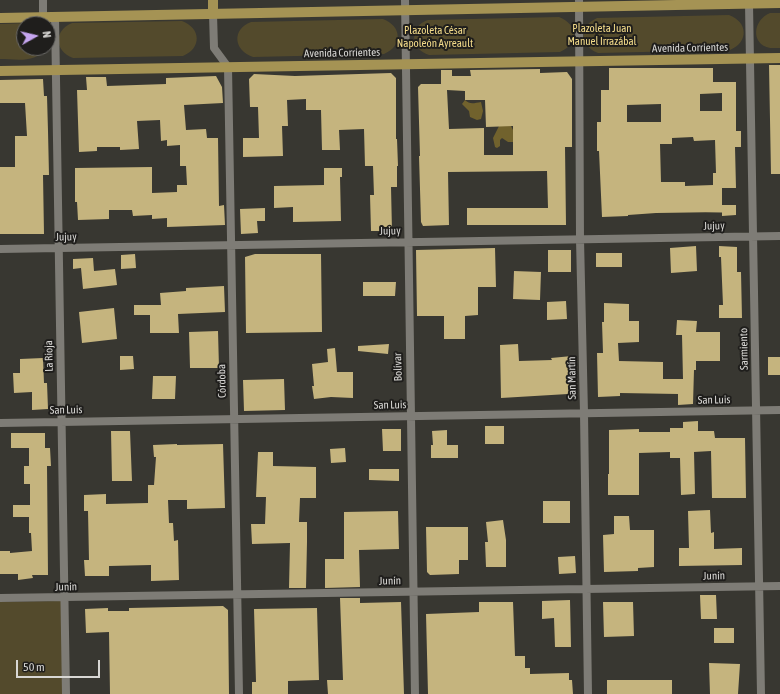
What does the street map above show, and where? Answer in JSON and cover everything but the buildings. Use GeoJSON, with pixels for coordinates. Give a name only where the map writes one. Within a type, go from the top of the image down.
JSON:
{"type":"FeatureCollection","features":[{"type":"Feature","properties":{"kind":"main road"},"geometry":{"type":"LineString","coordinates":[[213,0],[213,14]]}},
{"type":"Feature","properties":{"kind":"main road"},"geometry":{"type":"LineString","coordinates":[[56,17],[213,14],[405,5],[780,4]]}},
{"type":"Feature","properties":{"kind":"main road"},"geometry":{"type":"LineString","coordinates":[[0,18],[16,18]]}},
{"type":"Feature","properties":{"kind":"main road","name":"Avenida Corrientes"},"geometry":{"type":"LineString","coordinates":[[0,71],[780,58]]}},
{"type":"Feature","properties":{"kind":"street"},"geometry":{"type":"LineString","coordinates":[[43,0],[43,16]]}},
{"type":"Feature","properties":{"kind":"street","name":"San Martín"},"geometry":{"type":"LineString","coordinates":[[579,4],[580,239],[588,694]]}},
{"type":"Feature","properties":{"kind":"street","name":"Sarmiento"},"geometry":{"type":"LineString","coordinates":[[749,4],[761,694]]}},
{"type":"Feature","properties":{"kind":"street","name":"Bolívar"},"geometry":{"type":"LineString","coordinates":[[405,5],[415,694]]}},
{"type":"Feature","properties":{"kind":"street"},"geometry":{"type":"LineString","coordinates":[[213,14],[214,48],[228,67]]}},
{"type":"Feature","properties":{"kind":"street","name":"La Rioja"},"geometry":{"type":"LineString","coordinates":[[56,56],[66,694]]}},
{"type":"Feature","properties":{"kind":"street","name":"Córdoba"},"geometry":{"type":"LineString","coordinates":[[228,67],[239,694]]}},
{"type":"Feature","properties":{"kind":"street","name":"Jujuy"},"geometry":{"type":"LineString","coordinates":[[0,249],[780,236]]}},
{"type":"Feature","properties":{"kind":"street","name":"San Luis"},"geometry":{"type":"LineString","coordinates":[[0,422],[780,410]]}},
{"type":"Feature","properties":{"kind":"street","name":"Junín"},"geometry":{"type":"LineString","coordinates":[[0,598],[780,586]]}},
{"type":"Feature","properties":{"kind":"green space"},"geometry":{"type":"Polygon","coordinates":[[[770,13],[780,13],[780,48],[770,48],[764,46],[759,42],[757,37],[757,26],[764,16],[770,13]]]}},
{"type":"Feature","properties":{"kind":"green space","name":"Plazoleta Juan Manuel Irrazábal"},"geometry":{"type":"Polygon","coordinates":[[[729,15],[740,22],[744,32],[741,42],[730,50],[598,53],[587,46],[584,36],[584,31],[587,26],[597,18],[729,15]]]}},
{"type":"Feature","properties":{"kind":"green space","name":"Plazoleta César Napoleón Ayreault"},"geometry":{"type":"Polygon","coordinates":[[[559,17],[570,24],[574,34],[571,44],[560,52],[429,55],[419,49],[414,38],[415,31],[418,26],[428,20],[559,17]]]}},
{"type":"Feature","properties":{"kind":"green space"},"geometry":{"type":"Polygon","coordinates":[[[383,19],[394,26],[398,36],[395,46],[384,54],[253,57],[246,54],[242,50],[237,40],[240,29],[251,22],[383,19]]]}},
{"type":"Feature","properties":{"kind":"green space"},"geometry":{"type":"Polygon","coordinates":[[[182,21],[193,28],[197,38],[194,48],[183,56],[73,58],[62,51],[60,46],[59,35],[66,26],[72,23],[182,21]]]}},
{"type":"Feature","properties":{"kind":"green space"},"geometry":{"type":"Polygon","coordinates":[[[16,23],[16,56],[37,56],[25,60],[0,59],[0,24],[16,23]]]}},
{"type":"Feature","properties":{"kind":"green space"},"geometry":{"type":"Polygon","coordinates":[[[62,601],[63,694],[0,694],[0,602],[62,601]]]}},
{"type":"Feature","properties":{"kind":"shaded area"},"geometry":{"type":"Polygon","coordinates":[[[465,100],[470,103],[481,102],[483,111],[481,119],[477,120],[470,117],[469,111],[462,104],[465,100]]]}},
{"type":"Feature","properties":{"kind":"shaded area"},"geometry":{"type":"Polygon","coordinates":[[[513,124],[511,126],[515,142],[508,142],[502,138],[500,140],[500,146],[497,148],[495,147],[493,138],[499,126],[513,124]]]}}]}
